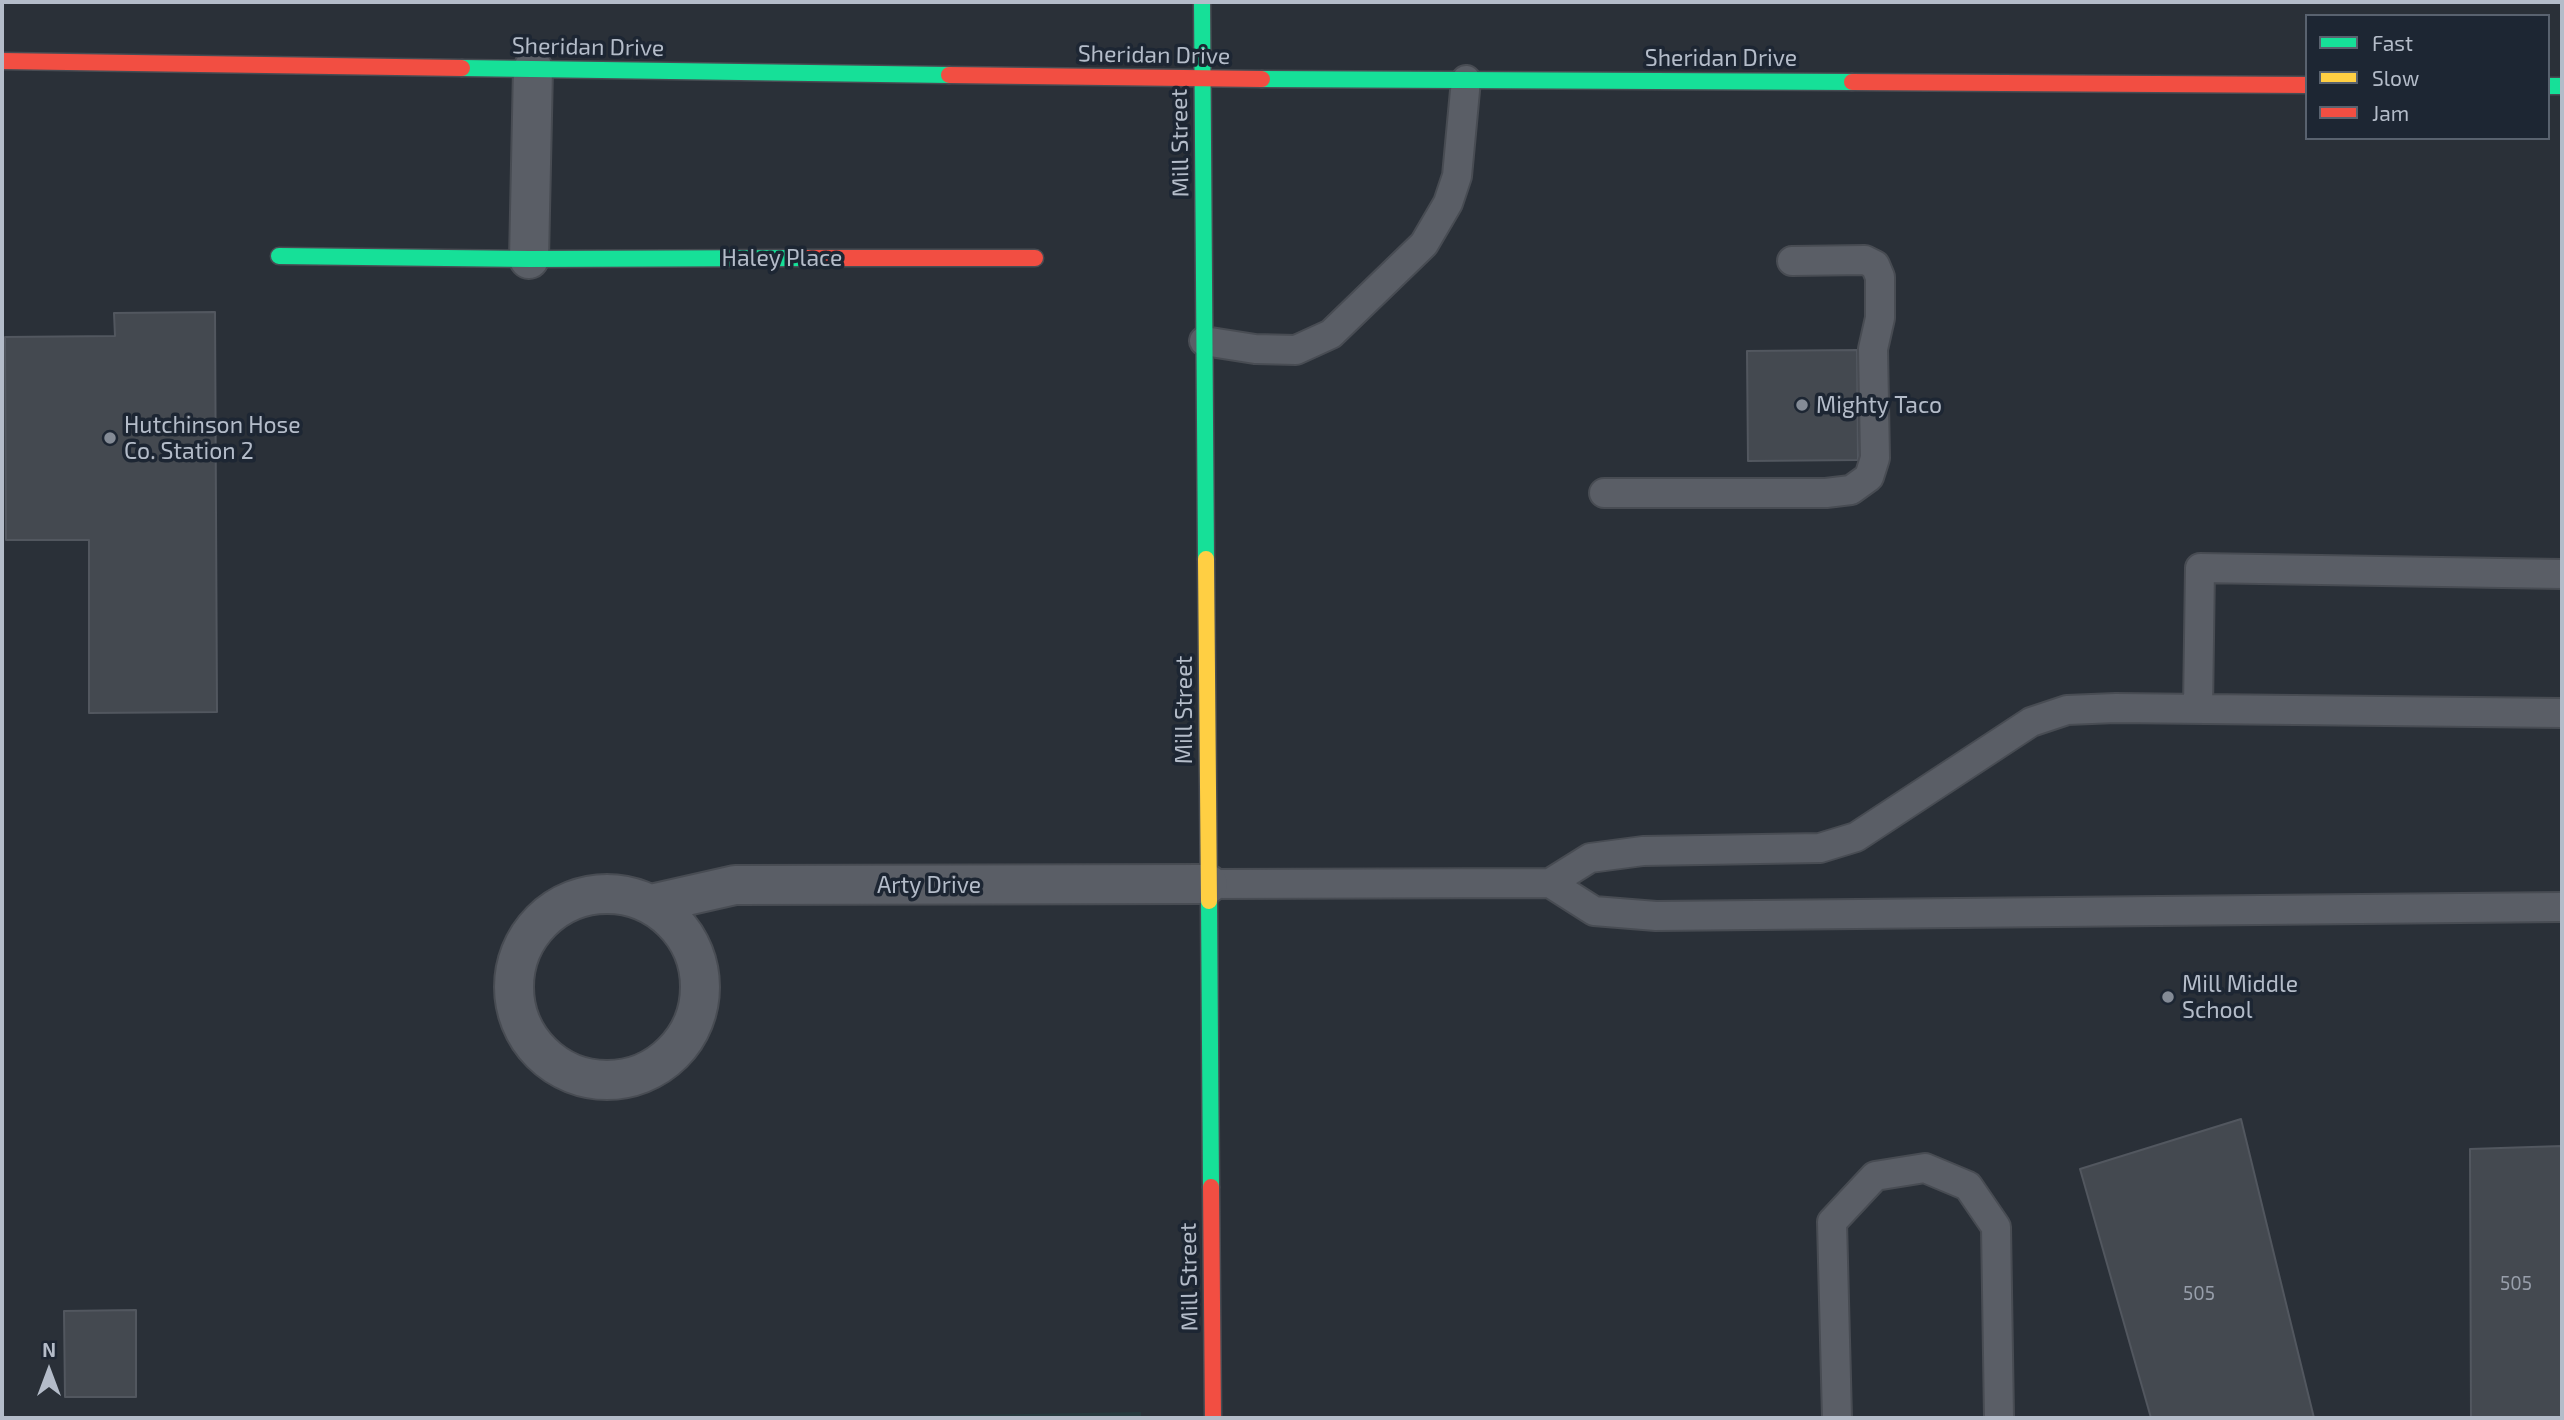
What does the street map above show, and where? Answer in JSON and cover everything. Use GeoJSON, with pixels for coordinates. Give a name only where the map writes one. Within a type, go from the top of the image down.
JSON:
{"type":"FeatureCollection","features":[{"type":"Feature","properties":{"kind":"main road","name":"Mill Street"},"geometry":{"type":"LineString","coordinates":[[1202,2],[1213,1418]]}},
{"type":"Feature","properties":{"kind":"main road","name":"Sheridan Drive"},"geometry":{"type":"LineString","coordinates":[[2,61],[1202,78],[2305,85]]}},
{"type":"Feature","properties":{"kind":"main road","name":"Haley Place"},"geometry":{"type":"LineString","coordinates":[[279,256],[529,259],[1035,258]]}},
{"type":"Feature","properties":{"kind":"street"},"geometry":{"type":"LineString","coordinates":[[529,259],[533,69]]}},
{"type":"Feature","properties":{"kind":"street","name":"Arty Drive"},"geometry":{"type":"LineString","coordinates":[[652,904],[676,924],[693,950],[701,979],[698,1010],[686,1038],[665,1061],[638,1076],[608,1081],[578,1076],[550,1061],[529,1039],[516,1011],[513,980],[521,950],[538,924],[562,905],[591,895],[622,895],[652,904],[735,885],[1208,884]]}},
{"type":"Feature","properties":{"kind":"lane"},"geometry":{"type":"LineString","coordinates":[[1204,341],[1255,349],[1296,350],[1319,340],[1331,334],[1424,244],[1448,203],[1457,176],[1466,80]]}},
{"type":"Feature","properties":{"kind":"lane"},"geometry":{"type":"LineString","coordinates":[[1604,493],[1826,493],[1851,490],[1869,477],[1875,458],[1872,349],[1880,318],[1880,277],[1875,265],[1865,260],[1792,261]]}},
{"type":"Feature","properties":{"kind":"lane"},"geometry":{"type":"LineString","coordinates":[[2198,709],[2200,568],[2562,574]]}},
{"type":"Feature","properties":{"kind":"lane"},"geometry":{"type":"LineString","coordinates":[[1208,884],[1550,883],[1590,858],[1643,850],[1820,848],[1856,837],[2031,722],[2067,710],[2562,713]]}},
{"type":"Feature","properties":{"kind":"lane"},"geometry":{"type":"LineString","coordinates":[[1550,883],[1594,911],[1656,916],[2562,907]]}},
{"type":"Feature","properties":{"kind":"lane"},"geometry":{"type":"LineString","coordinates":[[1837,1418],[1832,1222],[1875,1176],[1925,1168],[1968,1186],[1996,1227],[1999,1418]]}},
{"type":"Feature","properties":{"kind":"green space"},"geometry":{"type":"Polygon","coordinates":[[[1141,1412],[1141,1418],[789,1418],[1141,1412]]]}},
{"type":"Feature","properties":{"kind":"building","name":"Hutchinson Hose Co. Station 2"},"geometry":{"type":"Polygon","coordinates":[[[215,312],[217,712],[89,713],[89,540],[6,540],[5,337],[115,336],[114,313],[215,312]]]}},
{"type":"Feature","properties":{"kind":"building","name":"Mighty Taco"},"geometry":{"type":"Polygon","coordinates":[[[1857,350],[1858,460],[1748,461],[1747,351],[1857,350]]]}},
{"type":"Feature","properties":{"kind":"building"},"geometry":{"type":"Polygon","coordinates":[[[2241,1119],[2314,1418],[2151,1418],[2080,1169],[2241,1119]]]}},
{"type":"Feature","properties":{"kind":"building"},"geometry":{"type":"Polygon","coordinates":[[[2562,1146],[2562,1418],[2471,1418],[2470,1149],[2562,1146]]]}},
{"type":"Feature","properties":{"kind":"building"},"geometry":{"type":"Polygon","coordinates":[[[136,1310],[136,1397],[65,1397],[64,1311],[136,1310]]]}},
{"type":"Feature","properties":{"kind":"traffic: fast"},"geometry":{"type":"LineString","coordinates":[[1202,2],[1206,559]]}},
{"type":"Feature","properties":{"kind":"traffic: fast"},"geometry":{"type":"LineString","coordinates":[[462,68],[949,75]]}},
{"type":"Feature","properties":{"kind":"traffic: fast"},"geometry":{"type":"LineString","coordinates":[[1262,79],[1852,82]]}},
{"type":"Feature","properties":{"kind":"traffic: fast"},"geometry":{"type":"LineString","coordinates":[[2550,86],[2562,86]]}},
{"type":"Feature","properties":{"kind":"traffic: fast"},"geometry":{"type":"LineString","coordinates":[[279,256],[806,258]]}},
{"type":"Feature","properties":{"kind":"traffic: fast"},"geometry":{"type":"LineString","coordinates":[[1209,901],[1211,1187]]}},
{"type":"Feature","properties":{"kind":"traffic: slow"},"geometry":{"type":"LineString","coordinates":[[1206,559],[1209,901]]}},
{"type":"Feature","properties":{"kind":"traffic: jam"},"geometry":{"type":"LineString","coordinates":[[2,61],[462,68]]}},
{"type":"Feature","properties":{"kind":"traffic: jam"},"geometry":{"type":"LineString","coordinates":[[949,75],[1262,79]]}},
{"type":"Feature","properties":{"kind":"traffic: jam"},"geometry":{"type":"LineString","coordinates":[[1852,82],[2305,85]]}},
{"type":"Feature","properties":{"kind":"traffic: jam"},"geometry":{"type":"LineString","coordinates":[[806,258],[1035,258]]}},
{"type":"Feature","properties":{"kind":"traffic: jam"},"geometry":{"type":"LineString","coordinates":[[1211,1187],[1213,1418]]}},
{"type":"Feature","properties":{"kind":"place","name":"Mighty Taco"},"geometry":{"type":"Point","coordinates":[1802,405]}},
{"type":"Feature","properties":{"kind":"place","name":"Hutchinson Hose Co. Station 2"},"geometry":{"type":"Point","coordinates":[110,438]}},
{"type":"Feature","properties":{"kind":"place","name":"Mill Middle School"},"geometry":{"type":"Point","coordinates":[2168,997]}}]}
